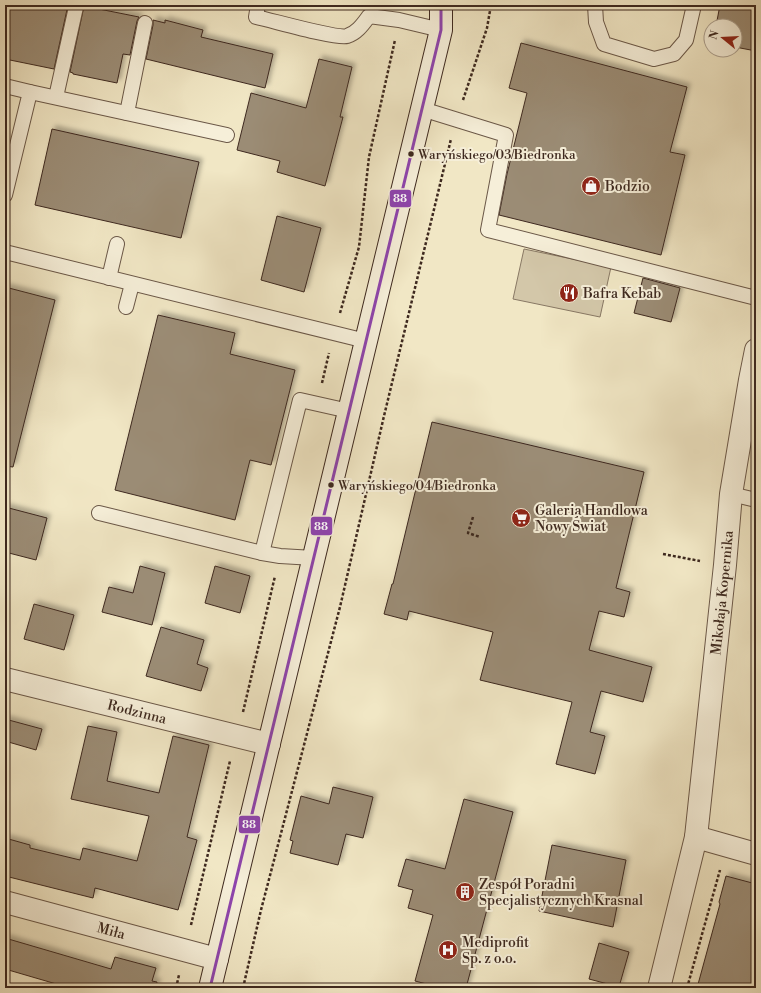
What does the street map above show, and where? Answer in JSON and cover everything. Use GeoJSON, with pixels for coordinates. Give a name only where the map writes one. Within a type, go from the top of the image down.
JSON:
{"type":"FeatureCollection","features":[{"type":"Feature","properties":{"kind":"street"},"geometry":{"type":"LineString","coordinates":[[210,988],[441,30],[441,5]]}},
{"type":"Feature","properties":{"kind":"street"},"geometry":{"type":"LineString","coordinates":[[441,30],[454,5]]}},
{"type":"Feature","properties":{"kind":"street","name":"Mikołaja Kopernika"},"geometry":{"type":"LineString","coordinates":[[659,988],[696,837],[725,565],[731,494],[756,350]]}},
{"type":"Feature","properties":{"kind":"street","name":"Rodzinna"},"geometry":{"type":"LineString","coordinates":[[5,679],[269,744]]}},
{"type":"Feature","properties":{"kind":"street"},"geometry":{"type":"LineString","coordinates":[[696,837],[756,854]]}},
{"type":"Feature","properties":{"kind":"street","name":"Miła"},"geometry":{"type":"LineString","coordinates":[[5,902],[217,959]]}},
{"type":"Feature","properties":{"kind":"lane"},"geometry":{"type":"LineString","coordinates":[[258,5],[256,17],[344,37],[353,34],[371,10],[400,20],[441,30]]}},
{"type":"Feature","properties":{"kind":"lane"},"geometry":{"type":"LineString","coordinates":[[595,5],[596,22],[604,44],[654,59],[674,54],[686,40],[694,5]]}},
{"type":"Feature","properties":{"kind":"lane"},"geometry":{"type":"LineString","coordinates":[[56,97],[76,7]]}},
{"type":"Feature","properties":{"kind":"lane"},"geometry":{"type":"LineString","coordinates":[[127,113],[145,23]]}},
{"type":"Feature","properties":{"kind":"lane"},"geometry":{"type":"LineString","coordinates":[[5,86],[227,135]]}},
{"type":"Feature","properties":{"kind":"lane"},"geometry":{"type":"LineString","coordinates":[[5,195],[30,92]]}},
{"type":"Feature","properties":{"kind":"lane"},"geometry":{"type":"LineString","coordinates":[[422,110],[506,135],[488,230],[756,298]]}},
{"type":"Feature","properties":{"kind":"lane"},"geometry":{"type":"LineString","coordinates":[[109,278],[117,244]]}},
{"type":"Feature","properties":{"kind":"lane"},"geometry":{"type":"LineString","coordinates":[[5,252],[366,341]]}},
{"type":"Feature","properties":{"kind":"lane"},"geometry":{"type":"LineString","coordinates":[[126,307],[132,284]]}},
{"type":"Feature","properties":{"kind":"lane"},"geometry":{"type":"LineString","coordinates":[[262,553],[300,400],[349,411]]}},
{"type":"Feature","properties":{"kind":"lane"},"geometry":{"type":"LineString","coordinates":[[731,494],[756,500]]}},
{"type":"Feature","properties":{"kind":"lane"},"geometry":{"type":"LineString","coordinates":[[99,513],[262,553],[280,556],[314,558]]}},
{"type":"Feature","properties":{"kind":"path"},"geometry":{"type":"LineString","coordinates":[[243,988],[262,903],[340,607],[380,431],[456,120],[487,28],[491,5]]}},
{"type":"Feature","properties":{"kind":"path"},"geometry":{"type":"LineString","coordinates":[[473,517],[468,533],[480,537]]}},
{"type":"Feature","properties":{"kind":"shaded area"},"geometry":{"type":"Polygon","coordinates":[[[524,249],[611,267],[600,317],[513,299],[524,249]]]}},
{"type":"Feature","properties":{"kind":"building"},"geometry":{"type":"Polygon","coordinates":[[[9,5],[68,5],[54,69],[5,59],[5,22],[9,5]]]}},
{"type":"Feature","properties":{"kind":"building"},"geometry":{"type":"Polygon","coordinates":[[[720,5],[756,5],[756,51],[743,49],[743,18],[718,18],[720,5]]]}},
{"type":"Feature","properties":{"kind":"building"},"geometry":{"type":"Polygon","coordinates":[[[84,6],[139,17],[130,55],[123,54],[117,83],[73,74],[70,72],[84,6]]]}},
{"type":"Feature","properties":{"kind":"building"},"geometry":{"type":"Polygon","coordinates":[[[153,20],[165,23],[165,20],[203,30],[201,37],[273,54],[265,88],[146,59],[153,20]]]}},
{"type":"Feature","properties":{"kind":"building","name":"Bodzio"},"geometry":{"type":"Polygon","coordinates":[[[521,43],[687,87],[670,152],[685,155],[661,255],[499,215],[507,174],[527,93],[509,88],[521,43]]]}},
{"type":"Feature","properties":{"kind":"building"},"geometry":{"type":"Polygon","coordinates":[[[319,59],[352,67],[340,117],[343,117],[325,186],[277,172],[280,161],[237,150],[251,93],[306,108],[319,59]]]}},
{"type":"Feature","properties":{"kind":"building"},"geometry":{"type":"Polygon","coordinates":[[[52,129],[199,162],[181,238],[35,205],[52,129]]]}},
{"type":"Feature","properties":{"kind":"building"},"geometry":{"type":"Polygon","coordinates":[[[277,216],[321,228],[304,292],[261,280],[277,216]]]}},
{"type":"Feature","properties":{"kind":"building"},"geometry":{"type":"Polygon","coordinates":[[[643,278],[680,288],[671,322],[634,313],[643,278]]]}},
{"type":"Feature","properties":{"kind":"building"},"geometry":{"type":"Polygon","coordinates":[[[5,287],[55,300],[13,467],[5,466],[5,287]]]}},
{"type":"Feature","properties":{"kind":"building"},"geometry":{"type":"Polygon","coordinates":[[[158,315],[235,333],[230,354],[295,370],[271,465],[250,460],[235,520],[115,490],[158,315]]]}},
{"type":"Feature","properties":{"kind":"building","name":"Galeria Handlowa Nowy Świat"},"geometry":{"type":"Polygon","coordinates":[[[432,422],[644,472],[616,588],[630,592],[624,617],[599,611],[589,650],[652,667],[643,702],[601,691],[590,732],[605,736],[595,774],[556,764],[572,702],[480,680],[493,632],[409,611],[407,620],[384,614],[393,584],[432,422]]]}},
{"type":"Feature","properties":{"kind":"building"},"geometry":{"type":"Polygon","coordinates":[[[5,507],[47,518],[36,560],[5,552],[5,507]]]}},
{"type":"Feature","properties":{"kind":"building"},"geometry":{"type":"Polygon","coordinates":[[[140,566],[165,573],[152,625],[102,612],[109,587],[133,593],[140,566]]]}},
{"type":"Feature","properties":{"kind":"building"},"geometry":{"type":"Polygon","coordinates":[[[215,566],[250,576],[240,613],[205,603],[215,566]]]}},
{"type":"Feature","properties":{"kind":"building"},"geometry":{"type":"Polygon","coordinates":[[[34,604],[74,615],[64,650],[24,639],[34,604]]]}},
{"type":"Feature","properties":{"kind":"building"},"geometry":{"type":"Polygon","coordinates":[[[161,627],[204,640],[197,664],[208,668],[201,691],[146,676],[161,627]]]}},
{"type":"Feature","properties":{"kind":"building"},"geometry":{"type":"Polygon","coordinates":[[[5,719],[42,729],[36,750],[5,741],[5,719]]]}},
{"type":"Feature","properties":{"kind":"building"},"geometry":{"type":"Polygon","coordinates":[[[88,726],[117,732],[107,781],[159,793],[173,736],[209,745],[187,837],[197,840],[178,910],[95,888],[93,898],[5,876],[5,838],[30,845],[30,848],[80,860],[83,848],[137,861],[149,816],[71,799],[88,726]]]}},
{"type":"Feature","properties":{"kind":"building"},"geometry":{"type":"Polygon","coordinates":[[[333,787],[373,797],[363,838],[346,834],[338,865],[290,853],[293,841],[290,840],[301,796],[329,804],[333,787]]]}},
{"type":"Feature","properties":{"kind":"building","name":"Zespół Poradni Specjalistycznych Krasnal"},"geometry":{"type":"Polygon","coordinates":[[[464,799],[513,812],[466,988],[442,988],[415,981],[433,915],[408,908],[413,890],[398,886],[406,859],[445,869],[464,799]]]}},
{"type":"Feature","properties":{"kind":"building"},"geometry":{"type":"Polygon","coordinates":[[[552,845],[626,860],[613,927],[539,911],[552,845]]]}},
{"type":"Feature","properties":{"kind":"building"},"geometry":{"type":"Polygon","coordinates":[[[726,876],[756,884],[756,988],[697,988],[720,904],[719,902],[726,876]]]}},
{"type":"Feature","properties":{"kind":"building"},"geometry":{"type":"Polygon","coordinates":[[[5,938],[111,969],[115,957],[156,968],[152,981],[157,982],[156,988],[70,988],[5,969],[5,938]]]}},
{"type":"Feature","properties":{"kind":"building"},"geometry":{"type":"Polygon","coordinates":[[[599,943],[629,952],[619,987],[589,979],[599,943]]]}},
{"type":"Feature","properties":{"kind":"transit line","name":"88"},"geometry":{"type":"LineString","coordinates":[[210,988],[441,30],[441,5]]}},
{"type":"Feature","properties":{"kind":"place","name":"Waryńskiego/03/Biedronka"},"geometry":{"type":"Point","coordinates":[411,154]}},
{"type":"Feature","properties":{"kind":"place","name":"Bodzio"},"geometry":{"type":"Point","coordinates":[591,186]}},
{"type":"Feature","properties":{"kind":"place","name":"Bafra Kebab"},"geometry":{"type":"Point","coordinates":[569,293]}},
{"type":"Feature","properties":{"kind":"place","name":"Waryńskiego/04/Biedronka"},"geometry":{"type":"Point","coordinates":[331,485]}},
{"type":"Feature","properties":{"kind":"place","name":"Galeria Handlowa Nowy Świat"},"geometry":{"type":"Point","coordinates":[521,518]}},
{"type":"Feature","properties":{"kind":"place","name":"Zespół Poradni Specjalistycznych Krasnal"},"geometry":{"type":"Point","coordinates":[465,892]}},
{"type":"Feature","properties":{"kind":"place","name":"Mediprofit Sp. z o.o."},"geometry":{"type":"Point","coordinates":[448,950]}}]}
